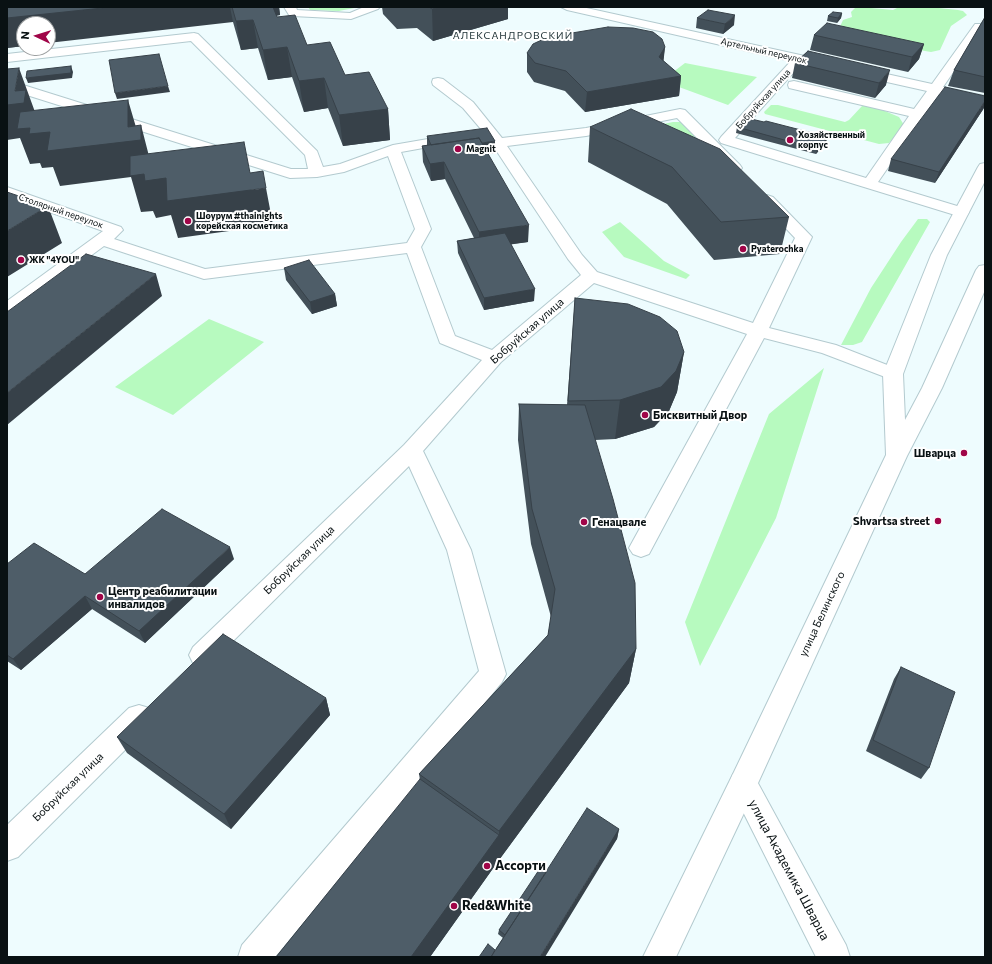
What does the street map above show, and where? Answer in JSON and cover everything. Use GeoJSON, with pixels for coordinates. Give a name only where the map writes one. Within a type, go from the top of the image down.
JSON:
{"type":"FeatureCollection","features":[{"type":"Feature","properties":{"kind":"street"},"geometry":{"type":"LineString","coordinates":[[290,7],[293,13],[351,16],[374,7]]}},
{"type":"Feature","properties":{"kind":"street","name":"Артельный переулок"},"geometry":{"type":"LineString","coordinates":[[566,7],[985,100]]}},
{"type":"Feature","properties":{"kind":"street"},"geometry":{"type":"LineString","coordinates":[[961,212],[869,184],[979,26]]}},
{"type":"Feature","properties":{"kind":"street"},"geometry":{"type":"LineString","coordinates":[[7,58],[194,37],[312,154],[317,173]]}},
{"type":"Feature","properties":{"kind":"street","name":"Бобруйская улица"},"geometry":{"type":"LineString","coordinates":[[799,59],[726,140],[869,184]]}},
{"type":"Feature","properties":{"kind":"street"},"geometry":{"type":"LineString","coordinates":[[438,82],[468,105],[484,137],[576,259],[592,276],[758,331],[828,349],[893,374]]}},
{"type":"Feature","properties":{"kind":"street"},"geometry":{"type":"LineString","coordinates":[[794,85],[918,114]]}},
{"type":"Feature","properties":{"kind":"street"},"geometry":{"type":"LineString","coordinates":[[7,88],[15,87],[290,174],[317,173],[344,168],[393,149],[484,137],[586,132],[680,113],[804,237],[758,331],[641,548]]}},
{"type":"Feature","properties":{"kind":"street"},"geometry":{"type":"LineString","coordinates":[[393,149],[424,229],[413,247],[447,339],[494,358]]}},
{"type":"Feature","properties":{"kind":"street"},"geometry":{"type":"LineString","coordinates":[[896,456],[893,374],[939,255],[985,167]]}},
{"type":"Feature","properties":{"kind":"street","name":"Столярный переулок"},"geometry":{"type":"LineString","coordinates":[[7,192],[204,274],[413,247]]}},
{"type":"Feature","properties":{"kind":"street"},"geometry":{"type":"LineString","coordinates":[[7,309],[108,235]]}},
{"type":"Feature","properties":{"kind":"street","name":"улица Белинского"},"geometry":{"type":"LineString","coordinates":[[659,957],[743,784],[896,456],[932,388],[985,270]]}},
{"type":"Feature","properties":{"kind":"street","name":"Бобруйская улица"},"geometry":{"type":"LineString","coordinates":[[190,668],[412,450],[494,358],[592,276]]}},
{"type":"Feature","properties":{"kind":"street"},"geometry":{"type":"LineString","coordinates":[[254,957],[494,674],[459,550],[412,450]]}},
{"type":"Feature","properties":{"kind":"street","name":"Бобруйская улица"},"geometry":{"type":"LineString","coordinates":[[7,846],[155,701]]}},
{"type":"Feature","properties":{"kind":"street","name":"улица Академика Шварца"},"geometry":{"type":"LineString","coordinates":[[743,784],[834,957]]}},
{"type":"Feature","properties":{"kind":"green space"},"geometry":{"type":"Polygon","coordinates":[[[308,7],[359,7],[339,11],[310,10],[308,7]]]}},
{"type":"Feature","properties":{"kind":"green space"},"geometry":{"type":"Polygon","coordinates":[[[860,7],[893,10],[899,7],[929,7],[963,11],[967,15],[951,26],[940,50],[931,52],[883,44],[837,33],[843,20],[852,17],[851,12],[855,8],[860,7]]]}},
{"type":"Feature","properties":{"kind":"green space"},"geometry":{"type":"Polygon","coordinates":[[[685,63],[757,77],[728,105],[668,83],[664,79],[685,63]]]}},
{"type":"Feature","properties":{"kind":"green space"},"geometry":{"type":"Polygon","coordinates":[[[771,105],[778,105],[845,122],[849,120],[862,106],[873,106],[899,117],[904,125],[889,143],[879,144],[765,114],[764,112],[771,105]]]}},
{"type":"Feature","properties":{"kind":"green space"},"geometry":{"type":"Polygon","coordinates":[[[673,122],[681,122],[714,149],[649,127],[673,122]]]}},
{"type":"Feature","properties":{"kind":"green space"},"geometry":{"type":"Polygon","coordinates":[[[918,219],[927,219],[930,222],[862,342],[853,345],[841,345],[871,288],[918,219]]]}},
{"type":"Feature","properties":{"kind":"green space"},"geometry":{"type":"Polygon","coordinates":[[[620,222],[664,261],[690,275],[686,279],[624,257],[602,232],[620,222]]]}},
{"type":"Feature","properties":{"kind":"green space"},"geometry":{"type":"Polygon","coordinates":[[[209,319],[264,342],[173,415],[115,387],[209,319]]]}},
{"type":"Feature","properties":{"kind":"green space"},"geometry":{"type":"Polygon","coordinates":[[[824,368],[776,518],[700,666],[685,622],[769,414],[824,368]]]}},
{"type":"Feature","properties":{"kind":"building"},"geometry":{"type":"Polygon","coordinates":[[[7,7],[112,7],[16,16],[7,18],[7,7]]]}},
{"type":"Feature","properties":{"kind":"building"},"geometry":{"type":"Polygon","coordinates":[[[232,7],[273,7],[277,17],[295,15],[307,45],[330,42],[345,75],[369,72],[388,109],[339,115],[324,78],[299,81],[287,47],[263,50],[253,20],[236,21],[232,7]]]}},
{"type":"Feature","properties":{"kind":"building"},"geometry":{"type":"Polygon","coordinates":[[[429,7],[440,7],[432,9],[429,7]]]}},
{"type":"Feature","properties":{"kind":"building"},"geometry":{"type":"Polygon","coordinates":[[[708,10],[735,15],[725,24],[697,18],[708,10]]]}},
{"type":"Feature","properties":{"kind":"building"},"geometry":{"type":"Polygon","coordinates":[[[833,12],[842,13],[838,18],[828,16],[833,12]]]}},
{"type":"Feature","properties":{"kind":"building"},"geometry":{"type":"Polygon","coordinates":[[[985,17],[985,77],[954,70],[985,17]]]}},
{"type":"Feature","properties":{"kind":"building"},"geometry":{"type":"Polygon","coordinates":[[[827,23],[924,44],[912,57],[814,35],[827,23]]]}},
{"type":"Feature","properties":{"kind":"building"},"geometry":{"type":"Polygon","coordinates":[[[608,27],[633,28],[653,32],[662,39],[665,47],[659,57],[681,76],[587,92],[566,71],[535,63],[527,53],[533,44],[548,37],[608,27]]]}},
{"type":"Feature","properties":{"kind":"building"},"geometry":{"type":"Polygon","coordinates":[[[808,51],[890,70],[879,83],[795,63],[808,51]]]}},
{"type":"Feature","properties":{"kind":"building"},"geometry":{"type":"Polygon","coordinates":[[[159,54],[168,86],[115,93],[109,60],[159,54]]]}},
{"type":"Feature","properties":{"kind":"building"},"geometry":{"type":"Polygon","coordinates":[[[71,66],[71,73],[26,78],[27,71],[71,66]]]}},
{"type":"Feature","properties":{"kind":"building"},"geometry":{"type":"Polygon","coordinates":[[[19,68],[15,91],[26,90],[24,103],[7,105],[7,69],[19,68]]]}},
{"type":"Feature","properties":{"kind":"building"},"geometry":{"type":"Polygon","coordinates":[[[945,87],[985,96],[985,101],[939,172],[891,159],[945,87]]]}},
{"type":"Feature","properties":{"kind":"building"},"geometry":{"type":"Polygon","coordinates":[[[128,100],[128,127],[141,125],[141,140],[47,151],[50,132],[29,134],[30,128],[17,129],[20,112],[128,100]]]}},
{"type":"Feature","properties":{"kind":"building"},"geometry":{"type":"Polygon","coordinates":[[[631,109],[720,149],[789,217],[721,222],[672,167],[590,127],[631,109]]]}},
{"type":"Feature","properties":{"kind":"building"},"geometry":{"type":"Polygon","coordinates":[[[747,118],[764,122],[766,121],[828,137],[817,149],[737,127],[747,118]]]}},
{"type":"Feature","properties":{"kind":"building"},"geometry":{"type":"Polygon","coordinates":[[[487,128],[495,141],[482,143],[479,138],[431,145],[427,136],[487,128]]]}},
{"type":"Feature","properties":{"kind":"building"},"geometry":{"type":"Polygon","coordinates":[[[479,138],[529,225],[479,232],[444,162],[430,164],[422,146],[479,138]]]}},
{"type":"Feature","properties":{"kind":"building"},"geometry":{"type":"Polygon","coordinates":[[[244,142],[250,173],[263,171],[266,188],[167,201],[166,178],[145,181],[144,174],[130,176],[130,156],[244,142]]]}},
{"type":"Feature","properties":{"kind":"building"},"geometry":{"type":"Polygon","coordinates":[[[7,192],[48,206],[7,231],[7,192]]]}},
{"type":"Feature","properties":{"kind":"building"},"geometry":{"type":"Polygon","coordinates":[[[505,233],[535,289],[484,298],[457,241],[505,233]]]}},
{"type":"Feature","properties":{"kind":"building"},"geometry":{"type":"Polygon","coordinates":[[[86,254],[156,274],[7,393],[7,312],[86,254]]]}},
{"type":"Feature","properties":{"kind":"building"},"geometry":{"type":"Polygon","coordinates":[[[309,260],[335,294],[310,302],[284,268],[309,260]]]}},
{"type":"Feature","properties":{"kind":"building"},"geometry":{"type":"Polygon","coordinates":[[[575,298],[628,304],[660,317],[677,331],[684,352],[676,371],[661,387],[620,400],[568,401],[575,298]]]}},
{"type":"Feature","properties":{"kind":"building"},"geometry":{"type":"Polygon","coordinates":[[[519,404],[585,405],[613,499],[635,583],[636,649],[499,831],[419,774],[548,635],[555,589],[532,509],[519,404]]]}},
{"type":"Feature","properties":{"kind":"building","name":"Центр реабилитации инвалидов"},"geometry":{"type":"Polygon","coordinates":[[[162,509],[230,547],[139,631],[85,596],[13,659],[7,655],[7,564],[34,543],[85,574],[162,509]]]}},
{"type":"Feature","properties":{"kind":"building"},"geometry":{"type":"Polygon","coordinates":[[[223,634],[326,698],[224,814],[117,737],[223,634]]]}},
{"type":"Feature","properties":{"kind":"building"},"geometry":{"type":"Polygon","coordinates":[[[901,667],[955,692],[929,768],[873,740],[901,667]]]}},
{"type":"Feature","properties":{"kind":"building"},"geometry":{"type":"Polygon","coordinates":[[[420,779],[499,835],[411,957],[276,957],[420,779]]]}},
{"type":"Feature","properties":{"kind":"building"},"geometry":{"type":"Polygon","coordinates":[[[587,808],[619,829],[540,957],[491,957],[587,808]]]}},
{"type":"Feature","properties":{"kind":"building"},"geometry":{"type":"Polygon","coordinates":[[[541,867],[547,871],[505,935],[499,930],[541,867]]]}},
{"type":"Feature","properties":{"kind":"building"},"geometry":{"type":"Polygon","coordinates":[[[488,944],[495,950],[491,957],[479,957],[488,944]]]}},
{"type":"Feature","properties":{"kind":"place","name":"Хозяйственный корпус"},"geometry":{"type":"Point","coordinates":[790,140]}},
{"type":"Feature","properties":{"kind":"place","name":"Magnit"},"geometry":{"type":"Point","coordinates":[458,149]}},
{"type":"Feature","properties":{"kind":"place","name":"Шоурум #thainights корейская косметика"},"geometry":{"type":"Point","coordinates":[188,221]}},
{"type":"Feature","properties":{"kind":"place","name":"Pyaterochka"},"geometry":{"type":"Point","coordinates":[743,249]}},
{"type":"Feature","properties":{"kind":"place","name":"ЖК \"4YOU\""},"geometry":{"type":"Point","coordinates":[21,260]}},
{"type":"Feature","properties":{"kind":"place","name":"Бисквитный Двор"},"geometry":{"type":"Point","coordinates":[645,415]}},
{"type":"Feature","properties":{"kind":"place","name":"Шварца"},"geometry":{"type":"Point","coordinates":[964,453]}},
{"type":"Feature","properties":{"kind":"place","name":"Shvartsa street"},"geometry":{"type":"Point","coordinates":[938,521]}},
{"type":"Feature","properties":{"kind":"place","name":"Генацвале"},"geometry":{"type":"Point","coordinates":[584,522]}},
{"type":"Feature","properties":{"kind":"place","name":"Центр реабилитации инвалидов"},"geometry":{"type":"Point","coordinates":[100,597]}},
{"type":"Feature","properties":{"kind":"place","name":"Ассорти"},"geometry":{"type":"Point","coordinates":[487,866]}},
{"type":"Feature","properties":{"kind":"place","name":"Red&White"},"geometry":{"type":"Point","coordinates":[454,906]}},
{"type":"Feature","properties":{"kind":"district","name":"АЛЕКСАНДРОВСКИЙ"},"geometry":{"type":"Point","coordinates":[513,36]}}]}
